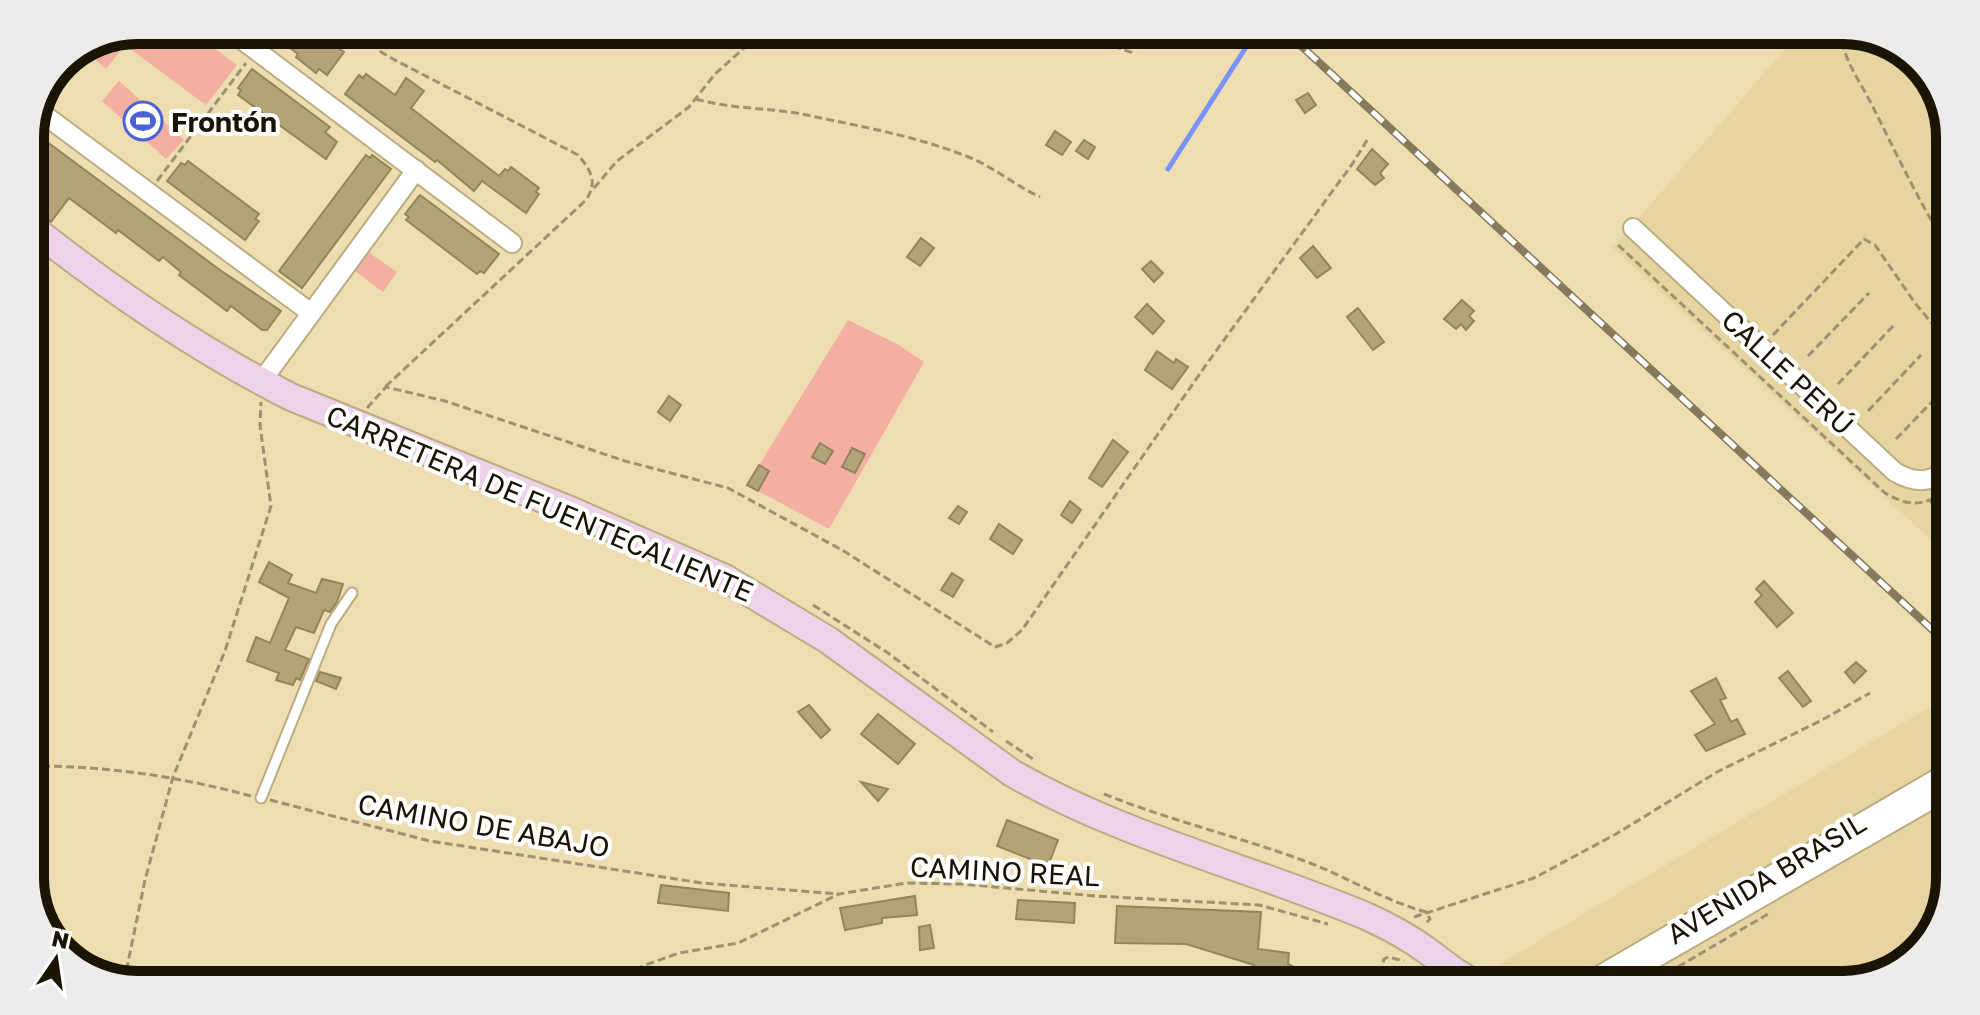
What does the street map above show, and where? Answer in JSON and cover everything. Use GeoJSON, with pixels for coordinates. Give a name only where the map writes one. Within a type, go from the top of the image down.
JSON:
{"type":"FeatureCollection","features":[{"type":"Feature","properties":{"kind":"main road","name":"CARRETERA DE FUENTECALIENTE"},"geometry":{"type":"LineString","coordinates":[[44,237],[96,276],[261,382],[725,578],[828,640],[1012,773],[1072,805],[1324,899],[1384,925],[1457,971]]}},
{"type":"Feature","properties":{"kind":"street"},"geometry":{"type":"LineString","coordinates":[[248,44],[512,243]]}},
{"type":"Feature","properties":{"kind":"street"},"geometry":{"type":"LineString","coordinates":[[46,117],[311,313]]}},
{"type":"Feature","properties":{"kind":"street"},"geometry":{"type":"LineString","coordinates":[[261,382],[416,170]]}},
{"type":"Feature","properties":{"kind":"street","name":"CALLE PERÚ"},"geometry":{"type":"LineString","coordinates":[[1635,230],[1895,472],[1916,481],[1936,477]]}},
{"type":"Feature","properties":{"kind":"street","name":"AVENIDA BRASIL"},"geometry":{"type":"LineString","coordinates":[[1597,971],[1936,779]]}},
{"type":"Feature","properties":{"kind":"street","name":"AVENIDA BRASIL"},"geometry":{"type":"LineString","coordinates":[[1632,971],[1936,797]]}},
{"type":"Feature","properties":{"kind":"lane"},"geometry":{"type":"LineString","coordinates":[[261,798],[331,624],[352,593]]}},
{"type":"Feature","properties":{"kind":"path"},"geometry":{"type":"LineString","coordinates":[[592,191],[617,161],[696,99],[715,74],[748,44]]}},
{"type":"Feature","properties":{"kind":"path"},"geometry":{"type":"LineString","coordinates":[[1108,44],[1136,54]]}},
{"type":"Feature","properties":{"kind":"path"},"geometry":{"type":"LineString","coordinates":[[1844,44],[1851,70],[1936,226]]}},
{"type":"Feature","properties":{"kind":"path"},"geometry":{"type":"LineString","coordinates":[[149,193],[256,50]]}},
{"type":"Feature","properties":{"kind":"path"},"geometry":{"type":"LineString","coordinates":[[696,99],[713,104],[809,115],[918,140],[973,159],[1040,197]]}},
{"type":"Feature","properties":{"kind":"path"},"geometry":{"type":"LineString","coordinates":[[353,422],[386,387],[445,401],[625,461],[728,488],[842,550],[995,647],[1007,643],[1022,630],[1369,137]]}},
{"type":"Feature","properties":{"kind":"path"},"geometry":{"type":"LineString","coordinates":[[1635,230],[1620,247],[1885,493],[1901,503],[1915,505],[1936,497]]}},
{"type":"Feature","properties":{"kind":"path"},"geometry":{"type":"LineString","coordinates":[[1768,336],[1772,336],[1864,239],[1875,245],[1936,328]]}},
{"type":"Feature","properties":{"kind":"path"},"geometry":{"type":"LineString","coordinates":[[1808,356],[1869,293]]}},
{"type":"Feature","properties":{"kind":"path"},"geometry":{"type":"LineString","coordinates":[[1838,384],[1895,324]]}},
{"type":"Feature","properties":{"kind":"path"},"geometry":{"type":"LineString","coordinates":[[1868,411],[1921,355]]}},
{"type":"Feature","properties":{"kind":"path"},"geometry":{"type":"LineString","coordinates":[[126,970],[145,880],[173,777],[225,651],[271,506],[260,425],[261,382]]}},
{"type":"Feature","properties":{"kind":"path"},"geometry":{"type":"LineString","coordinates":[[1896,439],[1936,397]]}},
{"type":"Feature","properties":{"kind":"path"},"geometry":{"type":"LineString","coordinates":[[1930,501],[1936,507]]}},
{"type":"Feature","properties":{"kind":"path"},"geometry":{"type":"LineString","coordinates":[[1384,925],[1408,920],[1534,878],[1616,834],[1717,772],[1870,693]]}},
{"type":"Feature","properties":{"kind":"path","name":"CAMINO DE ABAJO"},"geometry":{"type":"LineString","coordinates":[[44,766],[92,766],[173,777],[430,841],[702,883],[839,894]]}},
{"type":"Feature","properties":{"kind":"path","name":"CAMINO REAL"},"geometry":{"type":"LineString","coordinates":[[629,971],[679,953],[738,943],[839,894],[906,883],[961,884],[1096,896],[1259,905],[1330,925]]}},
{"type":"Feature","properties":{"kind":"path"},"geometry":{"type":"LineString","coordinates":[[1423,931],[1426,921],[1430,919],[1426,912]]}},
{"type":"Feature","properties":{"kind":"path"},"geometry":{"type":"LineString","coordinates":[[1381,971],[1384,959],[1388,957],[1403,960],[1413,967]]}},
{"type":"Feature","properties":{"kind":"shaded area"},"geometry":{"type":"Polygon","coordinates":[[[209,44],[237,65],[206,105],[125,45],[209,44]]]}},
{"type":"Feature","properties":{"kind":"shaded area"},"geometry":{"type":"Polygon","coordinates":[[[1783,44],[1843,44],[1873,49],[1895,60],[1913,76],[1931,107],[1936,131],[1936,544],[1613,248],[1784,50],[1783,44]]]}},
{"type":"Feature","properties":{"kind":"shaded area"},"geometry":{"type":"Polygon","coordinates":[[[125,45],[106,69],[91,56],[125,45]]]}},
{"type":"Feature","properties":{"kind":"shaded area","name":"Frontón"},"geometry":{"type":"Polygon","coordinates":[[[119,81],[184,140],[166,159],[102,101],[119,81]]]}},
{"type":"Feature","properties":{"kind":"shaded area"},"geometry":{"type":"Polygon","coordinates":[[[368,252],[397,272],[383,292],[355,271],[368,252]]]}},
{"type":"Feature","properties":{"kind":"shaded area"},"geometry":{"type":"Polygon","coordinates":[[[848,320],[897,344],[924,362],[829,529],[747,485],[848,320]]]}},
{"type":"Feature","properties":{"kind":"shaded area"},"geometry":{"type":"Polygon","coordinates":[[[1936,703],[1935,890],[1920,930],[1895,955],[1873,966],[1843,971],[1488,971],[1936,703]]]}},
{"type":"Feature","properties":{"kind":"building"},"geometry":{"type":"Polygon","coordinates":[[[285,44],[333,44],[344,52],[327,75],[319,69],[316,73],[296,57],[298,54],[285,44]]]}},
{"type":"Feature","properties":{"kind":"building"},"geometry":{"type":"Polygon","coordinates":[[[252,69],[330,127],[325,132],[337,142],[326,159],[238,95],[241,90],[238,88],[252,69]]]}},
{"type":"Feature","properties":{"kind":"building"},"geometry":{"type":"Polygon","coordinates":[[[366,74],[395,95],[406,78],[424,91],[411,108],[499,176],[511,167],[539,188],[536,192],[539,194],[526,213],[482,181],[474,191],[437,160],[435,162],[345,94],[359,75],[363,78],[366,74]]]}},
{"type":"Feature","properties":{"kind":"building"},"geometry":{"type":"Polygon","coordinates":[[[1308,93],[1316,105],[1305,113],[1296,100],[1308,93]]]}},
{"type":"Feature","properties":{"kind":"building"},"geometry":{"type":"Polygon","coordinates":[[[1055,131],[1071,142],[1062,155],[1046,145],[1055,131]]]}},
{"type":"Feature","properties":{"kind":"building"},"geometry":{"type":"Polygon","coordinates":[[[44,140],[220,270],[281,311],[267,330],[262,330],[231,306],[227,311],[179,275],[181,272],[163,257],[159,261],[69,198],[51,222],[44,217],[44,140]]]}},
{"type":"Feature","properties":{"kind":"building"},"geometry":{"type":"Polygon","coordinates":[[[1084,140],[1095,147],[1088,159],[1076,151],[1084,140]]]}},
{"type":"Feature","properties":{"kind":"building"},"geometry":{"type":"Polygon","coordinates":[[[1372,149],[1388,164],[1380,173],[1384,178],[1375,185],[1357,169],[1372,149]]]}},
{"type":"Feature","properties":{"kind":"building"},"geometry":{"type":"Polygon","coordinates":[[[366,155],[370,158],[372,155],[391,169],[302,288],[279,271],[366,155]]]}},
{"type":"Feature","properties":{"kind":"building"},"geometry":{"type":"Polygon","coordinates":[[[188,161],[259,214],[255,219],[259,221],[245,240],[167,181],[181,163],[185,165],[188,161]]]}},
{"type":"Feature","properties":{"kind":"building"},"geometry":{"type":"Polygon","coordinates":[[[420,195],[499,254],[484,273],[480,271],[477,274],[406,220],[409,217],[405,214],[420,195]]]}},
{"type":"Feature","properties":{"kind":"building"},"geometry":{"type":"Polygon","coordinates":[[[921,238],[934,248],[920,266],[907,257],[921,238]]]}},
{"type":"Feature","properties":{"kind":"building"},"geometry":{"type":"Polygon","coordinates":[[[1313,246],[1331,268],[1317,278],[1300,258],[1313,246]]]}},
{"type":"Feature","properties":{"kind":"building"},"geometry":{"type":"Polygon","coordinates":[[[1151,261],[1163,273],[1154,282],[1142,269],[1151,261]]]}},
{"type":"Feature","properties":{"kind":"building"},"geometry":{"type":"Polygon","coordinates":[[[1462,300],[1474,311],[1469,316],[1474,321],[1466,330],[1461,324],[1456,329],[1444,319],[1462,300]]]}},
{"type":"Feature","properties":{"kind":"building"},"geometry":{"type":"Polygon","coordinates":[[[1147,304],[1164,321],[1153,334],[1135,317],[1147,304]]]}},
{"type":"Feature","properties":{"kind":"building"},"geometry":{"type":"Polygon","coordinates":[[[1358,308],[1384,342],[1373,350],[1347,317],[1358,308]]]}},
{"type":"Feature","properties":{"kind":"building"},"geometry":{"type":"Polygon","coordinates":[[[1157,351],[1174,363],[1176,359],[1188,367],[1172,389],[1145,370],[1157,351]]]}},
{"type":"Feature","properties":{"kind":"building"},"geometry":{"type":"Polygon","coordinates":[[[669,396],[681,405],[670,421],[658,412],[669,396]]]}},
{"type":"Feature","properties":{"kind":"building"},"geometry":{"type":"Polygon","coordinates":[[[1113,440],[1128,452],[1102,487],[1089,478],[1113,440]]]}},
{"type":"Feature","properties":{"kind":"building"},"geometry":{"type":"Polygon","coordinates":[[[820,443],[833,451],[825,464],[812,457],[820,443]]]}},
{"type":"Feature","properties":{"kind":"building"},"geometry":{"type":"Polygon","coordinates":[[[852,448],[865,454],[855,473],[842,467],[852,448]]]}},
{"type":"Feature","properties":{"kind":"building"},"geometry":{"type":"Polygon","coordinates":[[[759,465],[769,471],[758,491],[747,485],[759,465]]]}},
{"type":"Feature","properties":{"kind":"building"},"geometry":{"type":"Polygon","coordinates":[[[1070,501],[1081,510],[1072,523],[1061,515],[1070,501]]]}},
{"type":"Feature","properties":{"kind":"building"},"geometry":{"type":"Polygon","coordinates":[[[958,506],[967,512],[959,524],[949,518],[958,506]]]}},
{"type":"Feature","properties":{"kind":"building"},"geometry":{"type":"Polygon","coordinates":[[[999,524],[1022,540],[1013,554],[990,539],[999,524]]]}},
{"type":"Feature","properties":{"kind":"building"},"geometry":{"type":"Polygon","coordinates":[[[269,562],[292,575],[288,583],[316,593],[322,579],[343,584],[337,602],[330,612],[324,610],[314,633],[296,627],[285,650],[309,659],[300,680],[296,678],[293,685],[276,680],[279,673],[247,661],[256,637],[270,643],[289,598],[259,582],[269,562]]]}},
{"type":"Feature","properties":{"kind":"building"},"geometry":{"type":"Polygon","coordinates":[[[952,573],[963,580],[953,597],[941,590],[952,573]]]}},
{"type":"Feature","properties":{"kind":"building"},"geometry":{"type":"Polygon","coordinates":[[[1764,581],[1793,613],[1777,627],[1755,602],[1762,595],[1756,589],[1764,581]]]}},
{"type":"Feature","properties":{"kind":"building"},"geometry":{"type":"Polygon","coordinates":[[[1856,662],[1866,671],[1854,683],[1845,672],[1856,662]]]}},
{"type":"Feature","properties":{"kind":"building"},"geometry":{"type":"Polygon","coordinates":[[[1788,671],[1811,701],[1803,707],[1779,678],[1788,671]]]}},
{"type":"Feature","properties":{"kind":"building"},"geometry":{"type":"Polygon","coordinates":[[[320,672],[341,678],[336,689],[316,681],[320,672]]]}},
{"type":"Feature","properties":{"kind":"building"},"geometry":{"type":"Polygon","coordinates":[[[1716,678],[1726,698],[1720,700],[1731,722],[1737,719],[1745,734],[1706,751],[1695,735],[1715,724],[1691,691],[1716,678]]]}},
{"type":"Feature","properties":{"kind":"building"},"geometry":{"type":"Polygon","coordinates":[[[809,705],[830,730],[821,738],[798,712],[809,705]]]}},
{"type":"Feature","properties":{"kind":"building"},"geometry":{"type":"Polygon","coordinates":[[[878,714],[915,744],[898,764],[861,734],[878,714]]]}},
{"type":"Feature","properties":{"kind":"building"},"geometry":{"type":"Polygon","coordinates":[[[861,782],[888,789],[878,801],[861,782]]]}},
{"type":"Feature","properties":{"kind":"building"},"geometry":{"type":"Polygon","coordinates":[[[1007,820],[1058,840],[1048,866],[997,846],[1007,820]]]}},
{"type":"Feature","properties":{"kind":"building"},"geometry":{"type":"Polygon","coordinates":[[[661,885],[729,893],[728,911],[658,903],[661,885]]]}},
{"type":"Feature","properties":{"kind":"building"},"geometry":{"type":"Polygon","coordinates":[[[915,896],[917,915],[882,918],[882,923],[845,930],[840,908],[915,896]]]}},
{"type":"Feature","properties":{"kind":"building"},"geometry":{"type":"Polygon","coordinates":[[[1018,900],[1075,903],[1074,923],[1016,919],[1018,900]]]}},
{"type":"Feature","properties":{"kind":"building"},"geometry":{"type":"Polygon","coordinates":[[[1117,906],[1261,912],[1258,949],[1289,953],[1288,964],[1302,971],[1254,969],[1254,965],[1186,944],[1115,943],[1117,906]]]}},
{"type":"Feature","properties":{"kind":"building"},"geometry":{"type":"Polygon","coordinates":[[[930,925],[934,948],[920,950],[919,927],[930,925]]]}},
{"type":"Feature","properties":{"kind":"waterway"},"geometry":{"type":"LineString","coordinates":[[1168,169],[1248,44]]}},
{"type":"Feature","properties":{"kind":"railway"},"geometry":{"type":"LineString","coordinates":[[1299,44],[1936,633]]}},
{"type":"Feature","properties":{"kind":"place","name":"Frontón"},"geometry":{"type":"Point","coordinates":[143,121]}}]}
